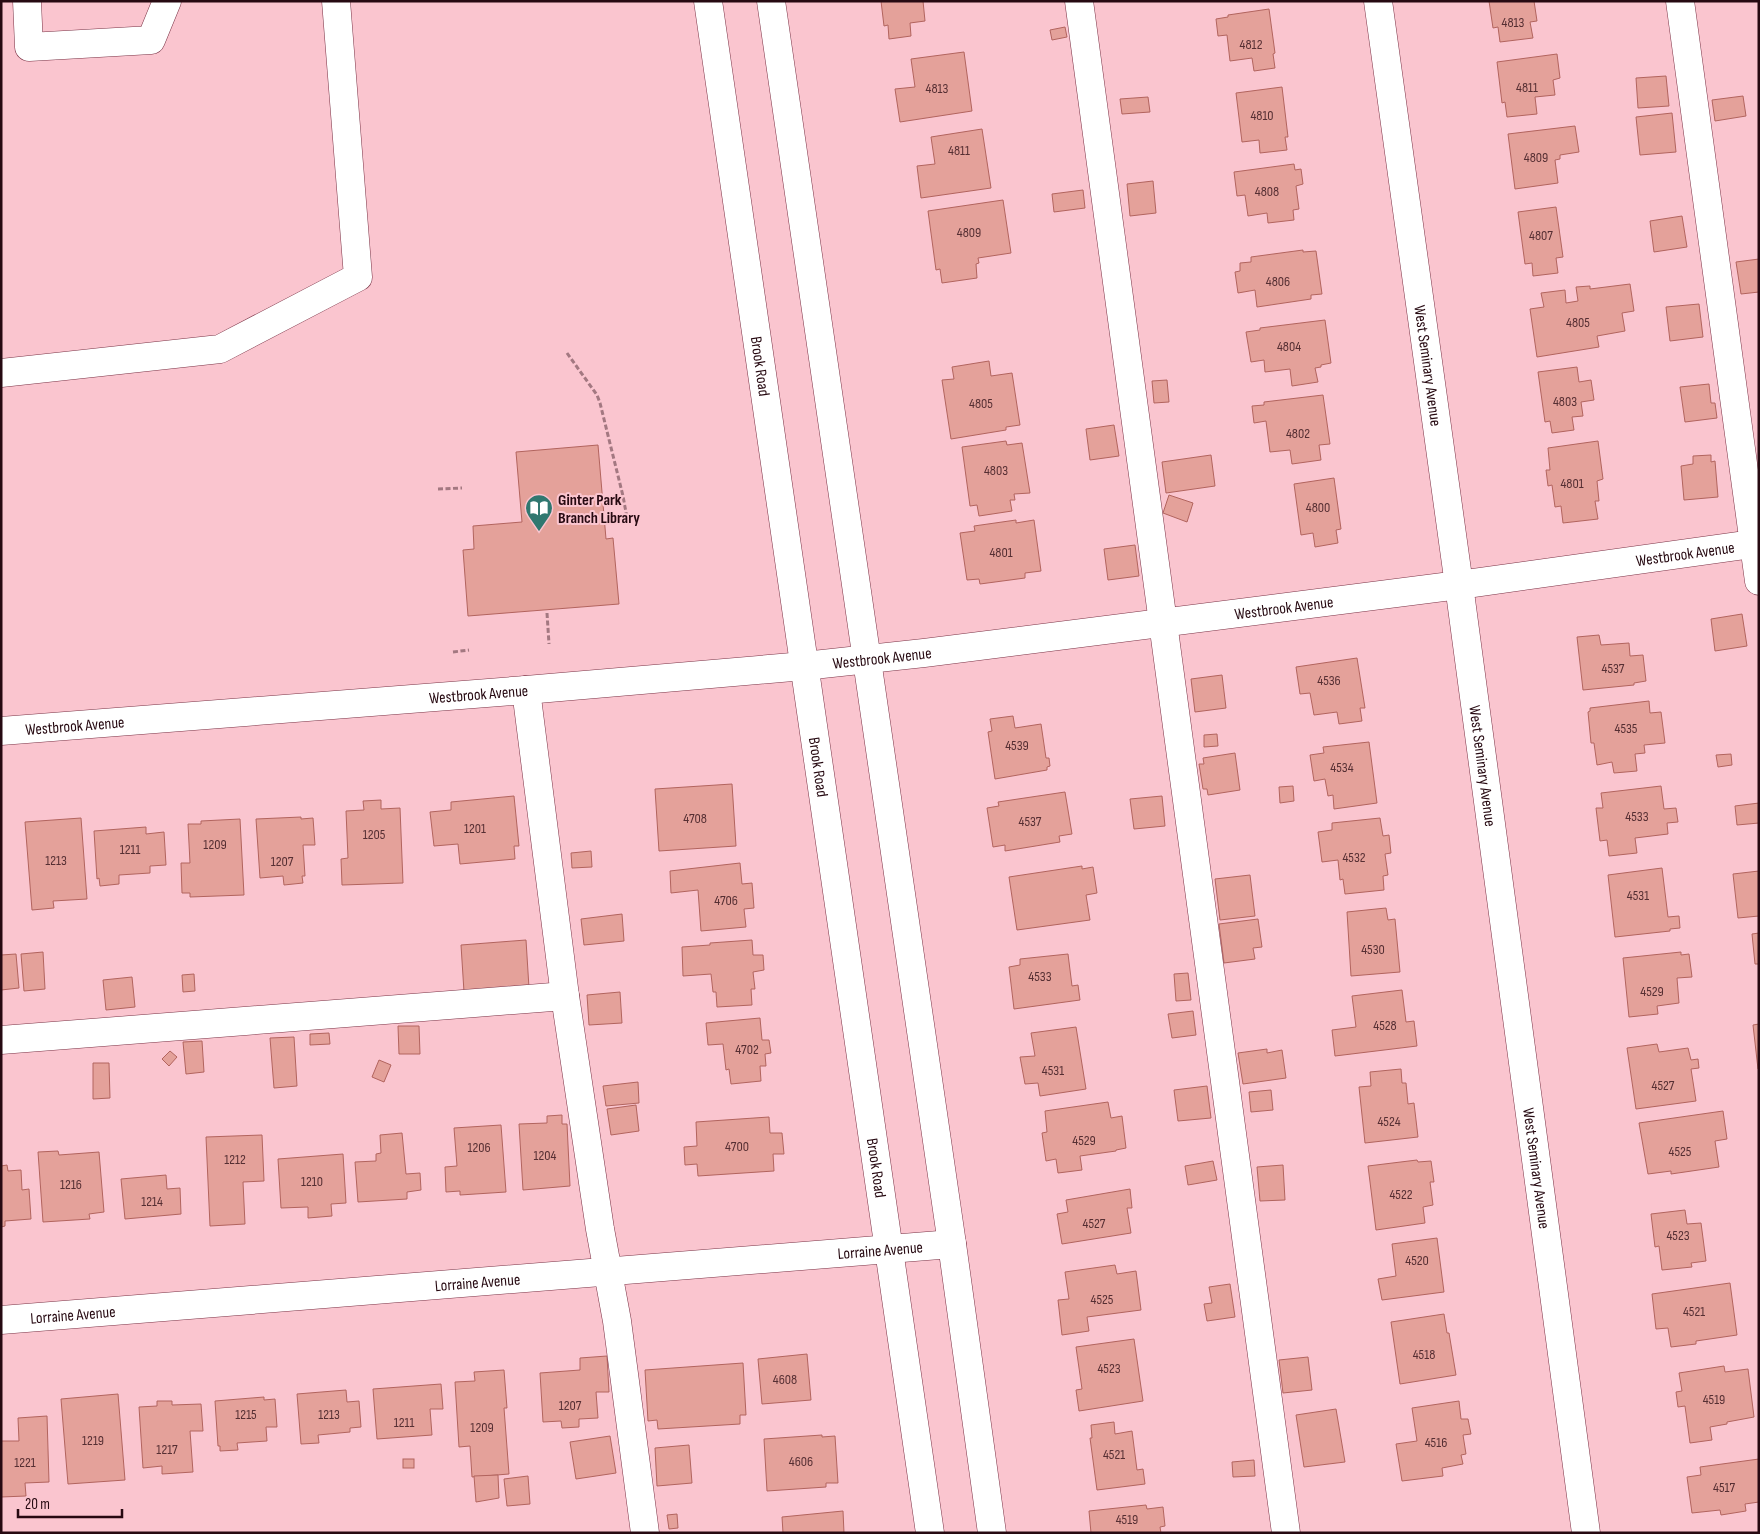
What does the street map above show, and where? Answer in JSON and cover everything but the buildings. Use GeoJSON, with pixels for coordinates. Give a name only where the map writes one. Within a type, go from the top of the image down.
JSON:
{"type":"FeatureCollection","features":[{"type":"Feature","properties":{"kind":"street"},"geometry":{"type":"LineString","coordinates":[[27,1],[29,47],[151,40],[166,1]]}},
{"type":"Feature","properties":{"kind":"street"},"geometry":{"type":"LineString","coordinates":[[1,373],[220,349],[358,277],[336,1]]}},
{"type":"Feature","properties":{"kind":"street","name":"Brook Road"},"geometry":{"type":"LineString","coordinates":[[708,1],[930,1533]]}},
{"type":"Feature","properties":{"kind":"street"},"geometry":{"type":"LineString","coordinates":[[771,1],[952,1244],[992,1533]]}},
{"type":"Feature","properties":{"kind":"street"},"geometry":{"type":"LineString","coordinates":[[1079,1],[1286,1533]]}},
{"type":"Feature","properties":{"kind":"street","name":"West Seminary Avenue"},"geometry":{"type":"LineString","coordinates":[[1378,1],[1459,585],[1586,1533]]}},
{"type":"Feature","properties":{"kind":"street"},"geometry":{"type":"LineString","coordinates":[[1680,1],[1756,544],[1759,581]]}},
{"type":"Feature","properties":{"kind":"street","name":"Westbrook Avenue"},"geometry":{"type":"LineString","coordinates":[[1,731],[804,666],[1164,623],[1756,544]]}},
{"type":"Feature","properties":{"kind":"street"},"geometry":{"type":"LineString","coordinates":[[526,690],[565,996],[600,1229],[618,1321],[645,1533]]}},
{"type":"Feature","properties":{"kind":"street"},"geometry":{"type":"LineString","coordinates":[[1,1040],[565,996]]}},
{"type":"Feature","properties":{"kind":"street","name":"Lorraine Avenue"},"geometry":{"type":"LineString","coordinates":[[1,1320],[952,1244]]}},
{"type":"Feature","properties":{"kind":"path"},"geometry":{"type":"LineString","coordinates":[[567,353],[597,395],[600,403],[627,518],[613,520]]}},
{"type":"Feature","properties":{"kind":"path"},"geometry":{"type":"LineString","coordinates":[[438,489],[462,488]]}},
{"type":"Feature","properties":{"kind":"path"},"geometry":{"type":"LineString","coordinates":[[547,613],[549,644]]}},
{"type":"Feature","properties":{"kind":"path"},"geometry":{"type":"LineString","coordinates":[[453,652],[469,650]]}},
{"type":"Feature","properties":{"kind":"place","name":"Ginter Park Branch Library"},"geometry":{"type":"Point","coordinates":[539,532]}}]}
